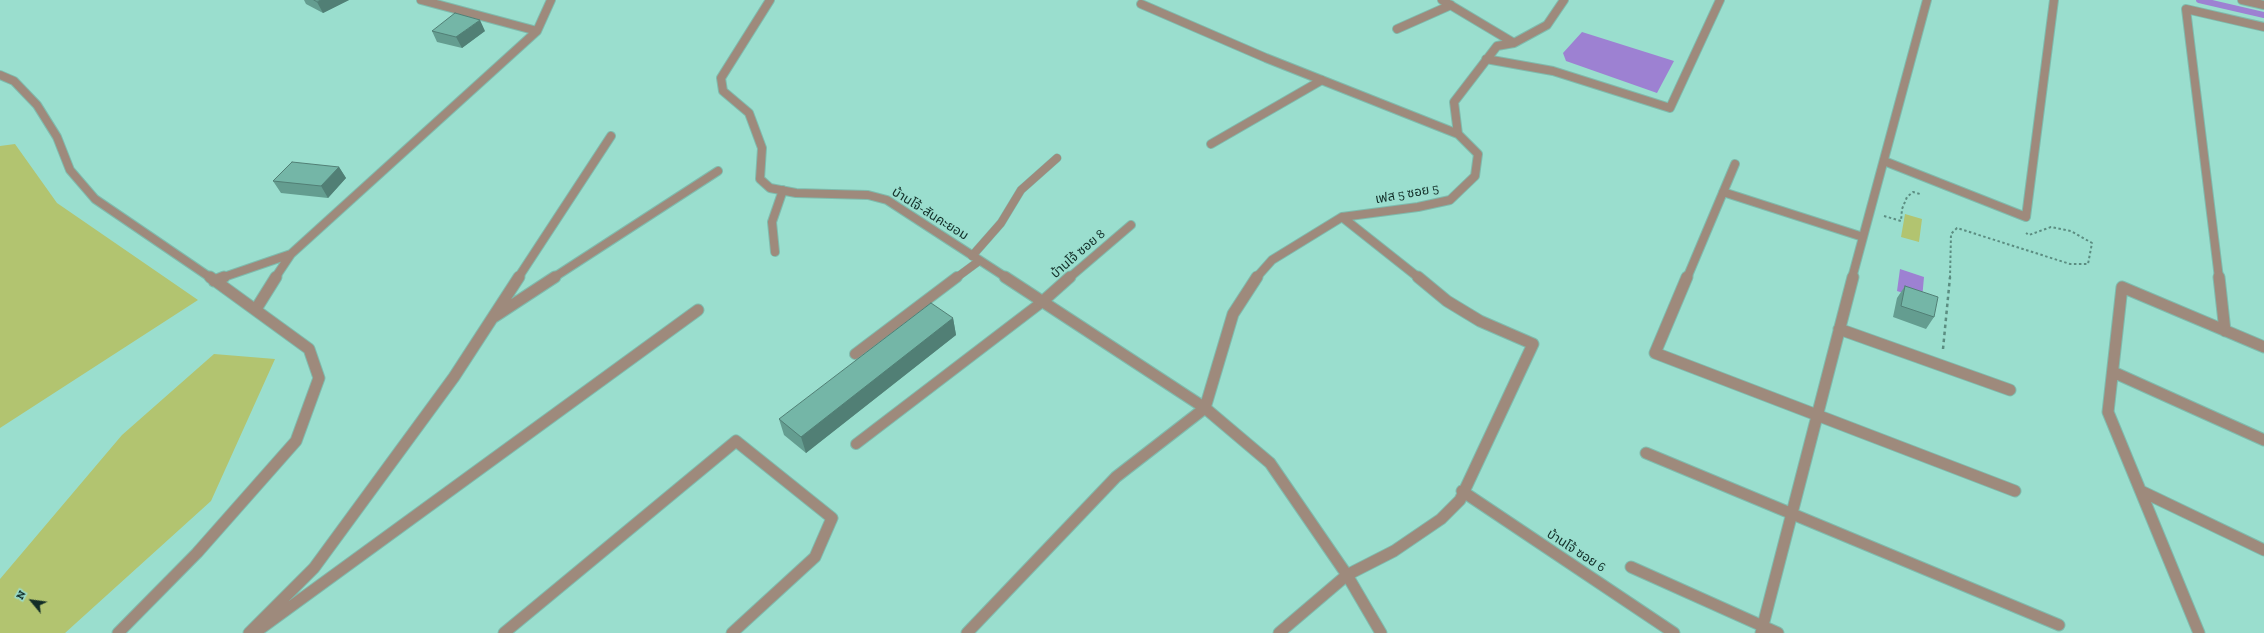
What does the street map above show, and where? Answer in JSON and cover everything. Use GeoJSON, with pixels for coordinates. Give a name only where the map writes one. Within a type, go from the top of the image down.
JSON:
{"type":"FeatureCollection","features":[{"type":"Feature","properties":{"kind":"street"},"geometry":{"type":"LineString","coordinates":[[420,0],[537,31]]}},
{"type":"Feature","properties":{"kind":"street"},"geometry":{"type":"LineString","coordinates":[[256,309],[291,254],[537,31],[551,0]]}},
{"type":"Feature","properties":{"kind":"street","name":"บ้านโจ้-สันคะยอม"},"geometry":{"type":"LineString","coordinates":[[770,0],[721,78],[723,91],[749,113],[762,148],[760,179],[770,188],[796,193],[868,195],[887,200],[1205,408],[1270,463],[1347,575],[1381,633]]}},
{"type":"Feature","properties":{"kind":"street"},"geometry":{"type":"LineString","coordinates":[[1442,0],[1514,43]]}},
{"type":"Feature","properties":{"kind":"street"},"geometry":{"type":"LineString","coordinates":[[1141,4],[1322,80],[1458,134],[1454,102],[1486,59],[1497,46],[1514,43],[1547,25],[1564,0]]}},
{"type":"Feature","properties":{"kind":"street"},"geometry":{"type":"LineString","coordinates":[[1486,59],[1553,71],[1670,108],[1720,0]]}},
{"type":"Feature","properties":{"kind":"street"},"geometry":{"type":"LineString","coordinates":[[1762,630],[1863,237],[1927,0]]}},
{"type":"Feature","properties":{"kind":"street"},"geometry":{"type":"LineString","coordinates":[[1884,161],[2026,217],[2054,0]]}},
{"type":"Feature","properties":{"kind":"street"},"geometry":{"type":"LineString","coordinates":[[2242,0],[2264,5]]}},
{"type":"Feature","properties":{"kind":"street"},"geometry":{"type":"LineString","coordinates":[[1398,29],[1452,5]]}},
{"type":"Feature","properties":{"kind":"street"},"geometry":{"type":"LineString","coordinates":[[2225,331],[2186,9],[2264,27]]}},
{"type":"Feature","properties":{"kind":"street"},"geometry":{"type":"LineString","coordinates":[[0,75],[14,81],[37,105],[57,137],[70,170],[95,199],[256,309],[309,349],[319,378],[296,441],[197,553],[118,633]]}},
{"type":"Feature","properties":{"kind":"street"},"geometry":{"type":"LineString","coordinates":[[1211,144],[1322,80]]}},
{"type":"Feature","properties":{"kind":"street","name":"เฟส 5 ซอย 5"},"geometry":{"type":"LineString","coordinates":[[1205,408],[1233,314],[1250,286],[1272,260],[1342,217],[1418,207],[1450,200],[1475,176],[1478,154],[1458,134]]}},
{"type":"Feature","properties":{"kind":"street"},"geometry":{"type":"LineString","coordinates":[[249,633],[314,568],[454,377],[491,318],[611,136]]}},
{"type":"Feature","properties":{"kind":"street"},"geometry":{"type":"LineString","coordinates":[[1735,164],[1655,353],[2015,490]]}},
{"type":"Feature","properties":{"kind":"street"},"geometry":{"type":"LineString","coordinates":[[491,318],[718,171]]}},
{"type":"Feature","properties":{"kind":"street"},"geometry":{"type":"LineString","coordinates":[[776,252],[772,222],[783,190]]}},
{"type":"Feature","properties":{"kind":"street"},"geometry":{"type":"LineString","coordinates":[[1723,192],[1863,237]]}},
{"type":"Feature","properties":{"kind":"street"},"geometry":{"type":"LineString","coordinates":[[1279,633],[1347,575],[1394,551],[1441,519],[1460,500],[1462,491],[1533,344],[1480,321],[1447,301],[1342,217]]}},
{"type":"Feature","properties":{"kind":"street","name":"บ้านโจ้ ซอย 8"},"geometry":{"type":"LineString","coordinates":[[1042,302],[1131,225]]}},
{"type":"Feature","properties":{"kind":"street"},"geometry":{"type":"LineString","coordinates":[[214,281],[291,254]]}},
{"type":"Feature","properties":{"kind":"street"},"geometry":{"type":"LineString","coordinates":[[2199,633],[2108,412],[2122,287],[2264,347]]}},
{"type":"Feature","properties":{"kind":"street"},"geometry":{"type":"LineString","coordinates":[[255,633],[698,310]]}},
{"type":"Feature","properties":{"kind":"street"},"geometry":{"type":"LineString","coordinates":[[1839,330],[2010,390]]}},
{"type":"Feature","properties":{"kind":"street"},"geometry":{"type":"LineString","coordinates":[[2113,372],[2264,440]]}},
{"type":"Feature","properties":{"kind":"street"},"geometry":{"type":"LineString","coordinates":[[967,633],[1116,477],[1205,408]]}},
{"type":"Feature","properties":{"kind":"street"},"geometry":{"type":"LineString","coordinates":[[504,633],[736,441],[832,518],[815,556],[732,633]]}},
{"type":"Feature","properties":{"kind":"street"},"geometry":{"type":"LineString","coordinates":[[1646,453],[2058,625]]}},
{"type":"Feature","properties":{"kind":"street","name":"บ้านโจ้ ซอย 6"},"geometry":{"type":"LineString","coordinates":[[1462,491],[1674,633]]}},
{"type":"Feature","properties":{"kind":"street"},"geometry":{"type":"LineString","coordinates":[[2141,491],[2264,550]]}},
{"type":"Feature","properties":{"kind":"street"},"geometry":{"type":"LineString","coordinates":[[1631,567],[1762,630],[1778,633]]}},
{"type":"Feature","properties":{"kind":"lane"},"geometry":{"type":"LineString","coordinates":[[855,354],[976,258],[1001,223],[1021,190],[1057,158]]}},
{"type":"Feature","properties":{"kind":"lane"},"geometry":{"type":"LineString","coordinates":[[856,444],[1042,302]]}},
{"type":"Feature","properties":{"kind":"path"},"geometry":{"type":"LineString","coordinates":[[1870,212],[1900,221],[1902,208],[1907,197],[1913,192],[1927,195]]}},
{"type":"Feature","properties":{"kind":"path"},"geometry":{"type":"LineString","coordinates":[[1941,366],[1950,277],[1951,234],[1957,228],[2070,264],[2088,264],[2092,243],[2071,231],[2051,226],[2030,235],[2022,232]]}},
{"type":"Feature","properties":{"kind":"green space"},"geometry":{"type":"Polygon","coordinates":[[[15,144],[57,203],[198,300],[0,428],[0,146],[15,144]]]}},
{"type":"Feature","properties":{"kind":"green space"},"geometry":{"type":"Polygon","coordinates":[[[1905,214],[1922,219],[1919,242],[1901,237],[1905,214]]]}},
{"type":"Feature","properties":{"kind":"green space"},"geometry":{"type":"Polygon","coordinates":[[[214,354],[275,359],[211,501],[65,633],[0,633],[0,579],[122,435],[214,354]]]}},
{"type":"Feature","properties":{"kind":"shaded area"},"geometry":{"type":"Polygon","coordinates":[[[1582,32],[1674,61],[1657,93],[1566,61],[1563,53],[1582,32]]]}},
{"type":"Feature","properties":{"kind":"shaded area"},"geometry":{"type":"Polygon","coordinates":[[[1900,269],[1924,277],[1922,299],[1897,291],[1900,269]]]}},
{"type":"Feature","properties":{"kind":"building"},"geometry":{"type":"Polygon","coordinates":[[[455,13],[480,20],[456,37],[432,31],[455,13]]]}},
{"type":"Feature","properties":{"kind":"building"},"geometry":{"type":"Polygon","coordinates":[[[292,162],[339,167],[321,186],[273,181],[292,162]]]}},
{"type":"Feature","properties":{"kind":"building"},"geometry":{"type":"Polygon","coordinates":[[[1905,286],[1938,297],[1934,317],[1901,306],[1905,286]]]}},
{"type":"Feature","properties":{"kind":"building"},"geometry":{"type":"Polygon","coordinates":[[[931,303],[953,318],[801,437],[779,419],[931,303]]]}},
{"type":"Feature","properties":{"kind":"waterway"},"geometry":{"type":"LineString","coordinates":[[2199,0],[2264,15]]}}]}
